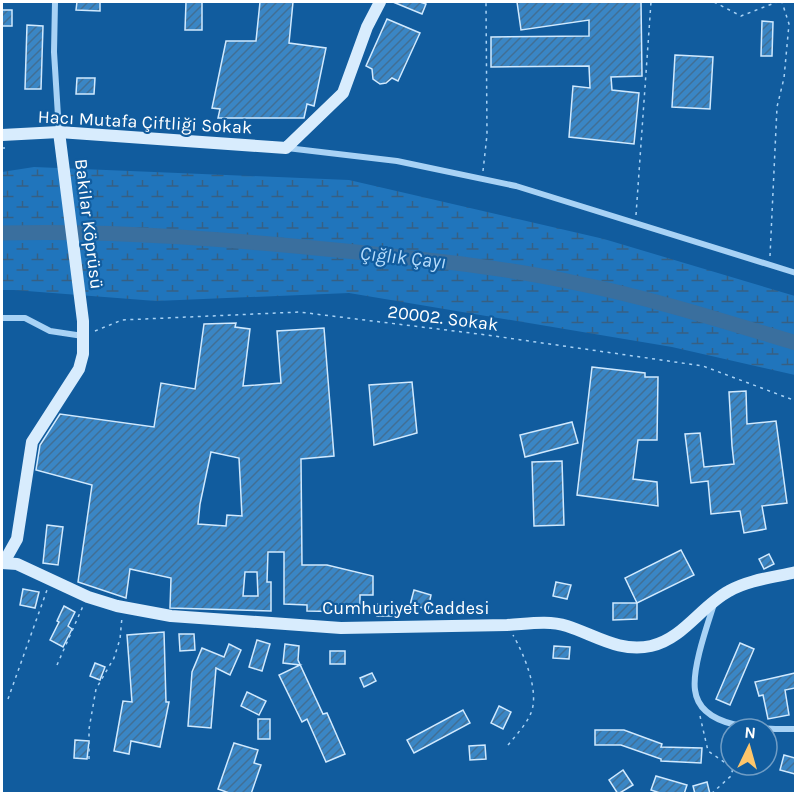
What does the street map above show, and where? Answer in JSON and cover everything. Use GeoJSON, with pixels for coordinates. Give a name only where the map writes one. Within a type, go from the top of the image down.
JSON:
{"type":"FeatureCollection","features":[{"type":"Feature","properties":{"kind":"street"},"geometry":{"type":"LineString","coordinates":[[55,2],[54,52],[59,132]]}},
{"type":"Feature","properties":{"kind":"street"},"geometry":{"type":"LineString","coordinates":[[286,148],[343,93],[380,2]]}},
{"type":"Feature","properties":{"kind":"street","name":"Hacı Mutafa Çiftliği Sokak"},"geometry":{"type":"LineString","coordinates":[[2,135],[59,132],[286,148]]}},
{"type":"Feature","properties":{"kind":"street","name":"Bakilar Köprüsü"},"geometry":{"type":"LineString","coordinates":[[3,563],[17,539],[32,442],[79,369],[83,354],[83,321],[59,132]]}},
{"type":"Feature","properties":{"kind":"street"},"geometry":{"type":"LineString","coordinates":[[286,148],[365,156],[482,178],[636,222],[795,273]]}},
{"type":"Feature","properties":{"kind":"street"},"geometry":{"type":"LineString","coordinates":[[2,318],[25,318],[50,331],[83,336]]}},
{"type":"Feature","properties":{"kind":"street","name":"Cumhuriyet Caddesi"},"geometry":{"type":"LineString","coordinates":[[3,563],[18,564],[88,597],[123,607],[171,616],[341,628],[554,624],[629,648],[650,646],[672,639],[730,590],[795,572]]}},
{"type":"Feature","properties":{"kind":"street"},"geometry":{"type":"LineString","coordinates":[[715,602],[698,663],[695,691],[704,710],[732,726],[795,729]]}},
{"type":"Feature","properties":{"kind":"path"},"geometry":{"type":"LineString","coordinates":[[482,178],[487,135],[486,2]]}},
{"type":"Feature","properties":{"kind":"path"},"geometry":{"type":"LineString","coordinates":[[636,222],[651,2]]}},
{"type":"Feature","properties":{"kind":"path"},"geometry":{"type":"LineString","coordinates":[[714,2],[741,16],[777,2]]}},
{"type":"Feature","properties":{"kind":"path"},"geometry":{"type":"LineString","coordinates":[[770,265],[777,107],[784,78],[789,24],[782,2]]}},
{"type":"Feature","properties":{"kind":"path","name":"20002. Sokak"},"geometry":{"type":"LineString","coordinates":[[83,336],[122,320],[299,312],[488,335],[703,366],[795,401]]}},
{"type":"Feature","properties":{"kind":"path"},"geometry":{"type":"LineString","coordinates":[[8,699],[51,580]]}},
{"type":"Feature","properties":{"kind":"path"},"geometry":{"type":"LineString","coordinates":[[57,665],[88,597]]}},
{"type":"Feature","properties":{"kind":"path"},"geometry":{"type":"LineString","coordinates":[[89,759],[89,729],[96,689],[114,658],[120,639],[123,607]]}},
{"type":"Feature","properties":{"kind":"path"},"geometry":{"type":"LineString","coordinates":[[507,625],[525,654],[533,686],[532,712],[508,745]]}},
{"type":"Feature","properties":{"kind":"path"},"geometry":{"type":"LineString","coordinates":[[700,716],[708,751],[733,768],[731,776],[711,794]]}},
{"type":"Feature","properties":{"kind":"green space"},"geometry":{"type":"Polygon","coordinates":[[[34,167],[349,180],[604,239],[795,296],[795,375],[672,347],[349,293],[156,301],[2,290],[2,172],[34,167]]]}},
{"type":"Feature","properties":{"kind":"building"},"geometry":{"type":"Polygon","coordinates":[[[77,2],[100,2],[100,11],[76,10],[77,2]]]}},
{"type":"Feature","properties":{"kind":"building"},"geometry":{"type":"Polygon","coordinates":[[[186,2],[202,2],[202,30],[185,30],[186,2]]]}},
{"type":"Feature","properties":{"kind":"building"},"geometry":{"type":"Polygon","coordinates":[[[260,2],[293,2],[289,43],[326,48],[314,106],[307,104],[304,118],[218,118],[220,109],[212,108],[226,41],[256,41],[260,2]]]}},
{"type":"Feature","properties":{"kind":"building"},"geometry":{"type":"Polygon","coordinates":[[[393,2],[420,2],[426,4],[422,14],[393,2]]]}},
{"type":"Feature","properties":{"kind":"building"},"geometry":{"type":"Polygon","coordinates":[[[517,2],[641,2],[642,76],[611,77],[612,90],[639,93],[634,144],[569,137],[573,86],[590,88],[589,66],[491,67],[491,37],[589,36],[589,20],[521,30],[517,2]]]}},
{"type":"Feature","properties":{"kind":"building"},"geometry":{"type":"Polygon","coordinates":[[[2,10],[12,10],[12,26],[2,26],[2,10]]]}},
{"type":"Feature","properties":{"kind":"building"},"geometry":{"type":"Polygon","coordinates":[[[387,19],[420,33],[398,81],[392,78],[380,84],[373,79],[372,69],[366,66],[387,19]]]}},
{"type":"Feature","properties":{"kind":"building"},"geometry":{"type":"Polygon","coordinates":[[[762,21],[773,22],[772,56],[761,56],[762,21]]]}},
{"type":"Feature","properties":{"kind":"building"},"geometry":{"type":"Polygon","coordinates":[[[27,25],[43,26],[41,89],[25,89],[27,25]]]}},
{"type":"Feature","properties":{"kind":"building"},"geometry":{"type":"Polygon","coordinates":[[[675,55],[713,57],[710,109],[672,107],[675,55]]]}},
{"type":"Feature","properties":{"kind":"building"},"geometry":{"type":"Polygon","coordinates":[[[77,78],[95,78],[94,94],[76,94],[77,78]]]}},
{"type":"Feature","properties":{"kind":"building"},"geometry":{"type":"Polygon","coordinates":[[[236,323],[235,327],[250,329],[243,386],[281,383],[277,331],[324,328],[334,456],[301,459],[302,565],[327,565],[373,576],[373,595],[360,595],[360,612],[307,611],[307,605],[284,604],[284,552],[268,552],[267,582],[271,582],[271,611],[170,608],[171,578],[130,569],[126,598],[78,582],[92,485],[36,470],[40,445],[60,414],[154,427],[161,383],[195,389],[204,324],[236,323]],[[211,452],[198,524],[226,526],[227,515],[242,516],[239,458],[211,452]],[[245,572],[243,596],[258,596],[257,572],[245,572]]]}},
{"type":"Feature","properties":{"kind":"building"},"geometry":{"type":"Polygon","coordinates":[[[592,367],[645,373],[645,377],[658,377],[657,440],[638,440],[633,479],[657,482],[658,506],[577,495],[592,367]]]}},
{"type":"Feature","properties":{"kind":"building"},"geometry":{"type":"Polygon","coordinates":[[[412,382],[417,433],[374,445],[369,385],[412,382]]]}},
{"type":"Feature","properties":{"kind":"building"},"geometry":{"type":"Polygon","coordinates":[[[746,391],[747,424],[776,421],[787,503],[762,506],[766,529],[744,533],[740,511],[711,514],[708,481],[691,483],[685,434],[700,433],[704,467],[734,464],[729,392],[746,391]]]}},
{"type":"Feature","properties":{"kind":"building"},"geometry":{"type":"Polygon","coordinates":[[[572,422],[578,443],[525,457],[520,435],[572,422]]]}},
{"type":"Feature","properties":{"kind":"building"},"geometry":{"type":"Polygon","coordinates":[[[562,461],[564,525],[534,526],[532,462],[562,461]]]}},
{"type":"Feature","properties":{"kind":"building"},"geometry":{"type":"Polygon","coordinates":[[[47,525],[63,527],[58,565],[43,563],[47,525]]]}},
{"type":"Feature","properties":{"kind":"building"},"geometry":{"type":"Polygon","coordinates":[[[681,550],[694,575],[637,603],[625,578],[681,550]]]}},
{"type":"Feature","properties":{"kind":"building"},"geometry":{"type":"Polygon","coordinates":[[[769,554],[774,564],[764,569],[759,559],[769,554]]]}},
{"type":"Feature","properties":{"kind":"building"},"geometry":{"type":"Polygon","coordinates":[[[556,582],[571,585],[567,599],[553,596],[556,582]]]}},
{"type":"Feature","properties":{"kind":"building"},"geometry":{"type":"Polygon","coordinates":[[[23,589],[39,592],[35,608],[20,605],[23,589]]]}},
{"type":"Feature","properties":{"kind":"building"},"geometry":{"type":"Polygon","coordinates":[[[414,590],[431,595],[428,609],[410,605],[414,590]]]}},
{"type":"Feature","properties":{"kind":"building"},"geometry":{"type":"Polygon","coordinates":[[[613,603],[637,603],[637,619],[613,620],[613,603]]]}},
{"type":"Feature","properties":{"kind":"building"},"geometry":{"type":"Polygon","coordinates":[[[378,604],[396,604],[395,616],[377,616],[378,604]]]}},
{"type":"Feature","properties":{"kind":"building"},"geometry":{"type":"Polygon","coordinates":[[[64,606],[75,612],[68,626],[72,629],[63,647],[50,640],[64,606]]]}},
{"type":"Feature","properties":{"kind":"building"},"geometry":{"type":"Polygon","coordinates":[[[164,632],[166,702],[169,702],[160,747],[131,741],[129,754],[114,751],[123,701],[132,702],[127,635],[164,632]]]}},
{"type":"Feature","properties":{"kind":"building"},"geometry":{"type":"Polygon","coordinates":[[[179,634],[194,634],[195,650],[180,651],[179,634]]]}},
{"type":"Feature","properties":{"kind":"building"},"geometry":{"type":"Polygon","coordinates":[[[257,640],[270,644],[262,671],[249,667],[257,640]]]}},
{"type":"Feature","properties":{"kind":"building"},"geometry":{"type":"Polygon","coordinates":[[[740,643],[754,649],[730,705],[716,699],[740,643]]]}},
{"type":"Feature","properties":{"kind":"building"},"geometry":{"type":"Polygon","coordinates":[[[229,644],[241,650],[230,675],[216,668],[211,728],[188,726],[192,672],[202,648],[224,657],[229,644]]]}},
{"type":"Feature","properties":{"kind":"building"},"geometry":{"type":"Polygon","coordinates":[[[285,644],[299,646],[298,660],[323,714],[327,713],[345,754],[326,762],[307,719],[302,722],[279,675],[300,665],[283,663],[285,644]]]}},
{"type":"Feature","properties":{"kind":"building"},"geometry":{"type":"Polygon","coordinates":[[[554,646],[570,647],[569,659],[553,658],[554,646]]]}},
{"type":"Feature","properties":{"kind":"building"},"geometry":{"type":"Polygon","coordinates":[[[330,651],[345,651],[345,664],[330,664],[330,651]]]}},
{"type":"Feature","properties":{"kind":"building"},"geometry":{"type":"Polygon","coordinates":[[[95,663],[105,667],[100,680],[90,676],[95,663]]]}},
{"type":"Feature","properties":{"kind":"building"},"geometry":{"type":"Polygon","coordinates":[[[372,673],[376,681],[364,687],[360,678],[372,673]]]}},
{"type":"Feature","properties":{"kind":"building"},"geometry":{"type":"Polygon","coordinates":[[[795,673],[795,688],[785,690],[789,715],[768,717],[763,695],[759,696],[755,682],[795,673]]]}},
{"type":"Feature","properties":{"kind":"building"},"geometry":{"type":"Polygon","coordinates":[[[247,692],[266,701],[259,715],[241,706],[247,692]]]}},
{"type":"Feature","properties":{"kind":"building"},"geometry":{"type":"Polygon","coordinates":[[[499,706],[511,712],[503,729],[491,723],[499,706]]]}},
{"type":"Feature","properties":{"kind":"building"},"geometry":{"type":"Polygon","coordinates":[[[463,710],[470,723],[414,753],[407,740],[463,710]]]}},
{"type":"Feature","properties":{"kind":"building"},"geometry":{"type":"Polygon","coordinates":[[[258,719],[270,719],[270,739],[258,739],[258,719]]]}},
{"type":"Feature","properties":{"kind":"building"},"geometry":{"type":"Polygon","coordinates":[[[595,730],[624,730],[662,744],[661,747],[702,748],[701,763],[661,761],[661,759],[621,745],[595,745],[595,730]]]}},
{"type":"Feature","properties":{"kind":"building"},"geometry":{"type":"Polygon","coordinates":[[[75,740],[89,741],[87,759],[74,758],[75,740]]]}},
{"type":"Feature","properties":{"kind":"building"},"geometry":{"type":"Polygon","coordinates":[[[234,743],[258,750],[254,763],[261,765],[251,794],[232,794],[218,789],[234,743]]]}},
{"type":"Feature","properties":{"kind":"building"},"geometry":{"type":"Polygon","coordinates":[[[485,745],[486,759],[470,760],[469,746],[485,745]]]}},
{"type":"Feature","properties":{"kind":"building"},"geometry":{"type":"Polygon","coordinates":[[[784,755],[795,758],[795,774],[780,770],[784,755]]]}},
{"type":"Feature","properties":{"kind":"building"},"geometry":{"type":"Polygon","coordinates":[[[623,770],[633,785],[618,794],[609,780],[623,770]]]}},
{"type":"Feature","properties":{"kind":"building"},"geometry":{"type":"Polygon","coordinates":[[[656,776],[687,785],[684,794],[663,794],[651,790],[656,776]]]}},
{"type":"Feature","properties":{"kind":"building"},"geometry":{"type":"Polygon","coordinates":[[[707,782],[710,794],[695,794],[693,786],[707,782]]]}},
{"type":"Feature","properties":{"kind":"waterway","name":"Çığlık Çayı"},"geometry":{"type":"LineString","coordinates":[[2,233],[91,233],[223,240],[494,268],[604,289],[687,310],[796,343]]}}]}
